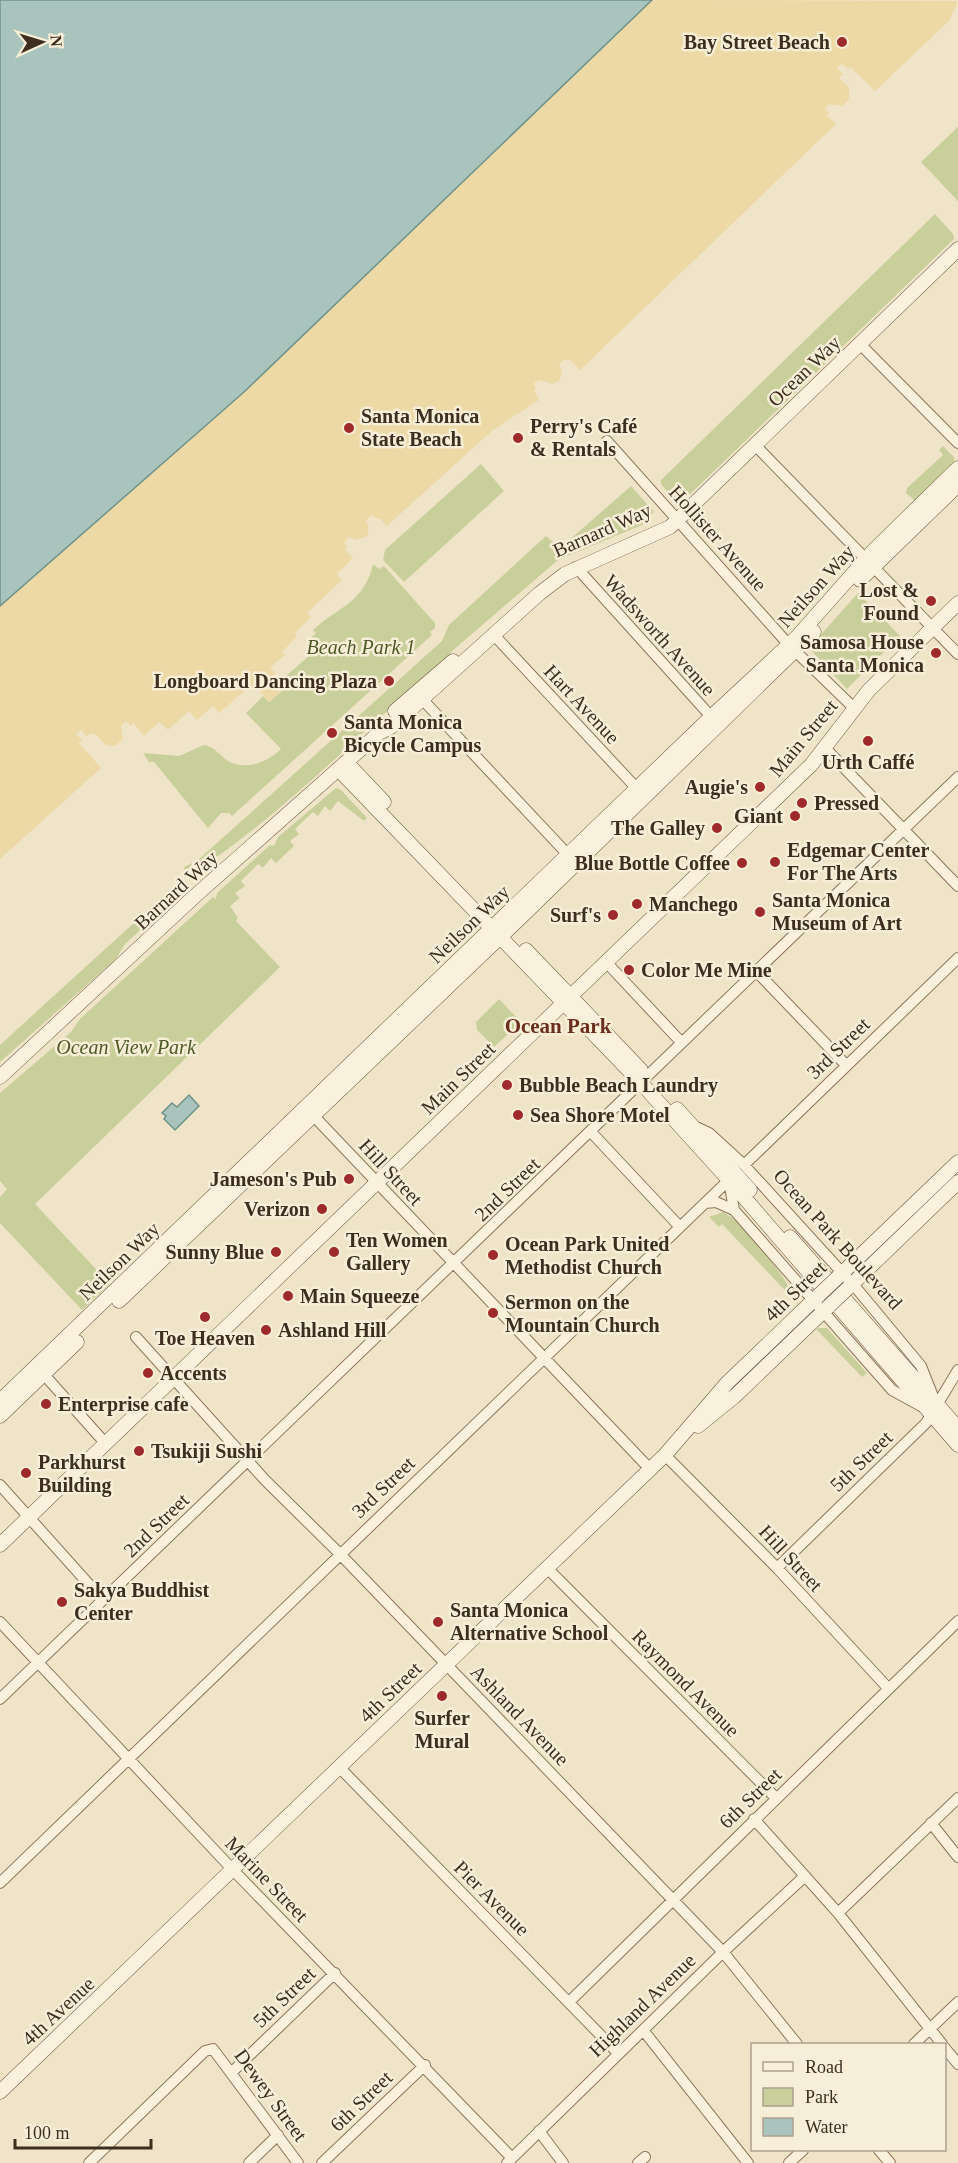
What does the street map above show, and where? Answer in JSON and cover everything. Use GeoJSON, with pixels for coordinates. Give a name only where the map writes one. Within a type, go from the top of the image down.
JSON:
{"type":"FeatureCollection","features":[{"type":"Feature","properties":{"kind":"street","name":"Ocean Way"},"geometry":{"type":"LineString","coordinates":[[677,519],[698,503],[958,249]]}},
{"type":"Feature","properties":{"kind":"street"},"geometry":{"type":"LineString","coordinates":[[860,344],[958,443]]}},
{"type":"Feature","properties":{"kind":"street","name":"Hollister Avenue"},"geometry":{"type":"LineString","coordinates":[[608,441],[793,648],[854,708]]}},
{"type":"Feature","properties":{"kind":"street"},"geometry":{"type":"LineString","coordinates":[[755,445],[958,654]]}},
{"type":"Feature","properties":{"kind":"street","name":"Neilson Way"},"geometry":{"type":"LineString","coordinates":[[0,1416],[40,1371],[793,648],[958,468]]}},
{"type":"Feature","properties":{"kind":"street","name":"Neilson Way"},"geometry":{"type":"LineString","coordinates":[[870,563],[958,486]]}},
{"type":"Feature","properties":{"kind":"street","name":"Barnard Way"},"geometry":{"type":"LineString","coordinates":[[0,1077],[195,896],[379,733],[391,727],[540,593],[576,567],[670,527],[677,519]]}},
{"type":"Feature","properties":{"kind":"street","name":"Barnard Way"},"geometry":{"type":"LineString","coordinates":[[379,733],[387,718],[547,578],[589,553],[677,519]]}},
{"type":"Feature","properties":{"kind":"street","name":"Wadsworth Avenue"},"geometry":{"type":"LineString","coordinates":[[576,567],[715,722]]}},
{"type":"Feature","properties":{"kind":"street","name":"Main Street"},"geometry":{"type":"LineString","coordinates":[[0,1545],[607,963],[825,748],[854,708],[958,603]]}},
{"type":"Feature","properties":{"kind":"street","name":"Hart Avenue"},"geometry":{"type":"LineString","coordinates":[[494,635],[641,793]]}},
{"type":"Feature","properties":{"kind":"street"},"geometry":{"type":"LineString","coordinates":[[422,699],[572,859]]}},
{"type":"Feature","properties":{"kind":"street"},"geometry":{"type":"LineString","coordinates":[[825,748],[958,886]]}},
{"type":"Feature","properties":{"kind":"street","name":"Ocean Park Boulevard"},"geometry":{"type":"LineString","coordinates":[[342,766],[644,1080],[840,1275],[921,1366],[933,1408]]}},
{"type":"Feature","properties":{"kind":"street","name":"2nd Street"},"geometry":{"type":"LineString","coordinates":[[0,1699],[958,777]]}},
{"type":"Feature","properties":{"kind":"street","name":"3rd Street"},"geometry":{"type":"LineString","coordinates":[[0,1882],[958,958]]}},
{"type":"Feature","properties":{"kind":"street"},"geometry":{"type":"LineString","coordinates":[[607,963],[681,1042]]}},
{"type":"Feature","properties":{"kind":"street"},"geometry":{"type":"LineString","coordinates":[[757,972],[846,1065]]}},
{"type":"Feature","properties":{"kind":"street","name":"Ocean Park Boulevard"},"geometry":{"type":"LineString","coordinates":[[644,1080],[736,1172],[933,1408],[958,1445]]}},
{"type":"Feature","properties":{"kind":"street","name":"Hill Street"},"geometry":{"type":"LineString","coordinates":[[310,1111],[377,1184],[650,1468]]}},
{"type":"Feature","properties":{"kind":"street"},"geometry":{"type":"LineString","coordinates":[[591,1132],[680,1227]]}},
{"type":"Feature","properties":{"kind":"street","name":"4th Street"},"geometry":{"type":"LineString","coordinates":[[822,1303],[840,1275],[958,1162]]}},
{"type":"Feature","properties":{"kind":"street"},"geometry":{"type":"LineString","coordinates":[[705,1203],[716,1202],[734,1210],[736,1172]]}},
{"type":"Feature","properties":{"kind":"street","name":"4th Street"},"geometry":{"type":"LineString","coordinates":[[142,1958],[665,1455],[727,1383],[822,1303],[850,1286],[958,1182]]}},
{"type":"Feature","properties":{"kind":"street","name":"Ocean Park Boulevard"},"geometry":{"type":"LineString","coordinates":[[734,1210],[822,1303],[892,1390],[933,1408],[958,1428]]}},
{"type":"Feature","properties":{"kind":"street","name":"Ashland Avenue"},"geometry":{"type":"LineString","coordinates":[[136,1337],[250,1460],[265,1480],[340,1554],[723,1952],[796,2043]]}},
{"type":"Feature","properties":{"kind":"street","name":"5th Street"},"geometry":{"type":"LineString","coordinates":[[777,1568],[933,1408],[958,1370]]}},
{"type":"Feature","properties":{"kind":"street"},"geometry":{"type":"LineString","coordinates":[[40,1371],[105,1444]]}},
{"type":"Feature","properties":{"kind":"street","name":"Neilson Way"},"geometry":{"type":"LineString","coordinates":[[0,1401],[40,1371]]}},
{"type":"Feature","properties":{"kind":"street","name":"Hill Street"},"geometry":{"type":"LineString","coordinates":[[665,1455],[777,1568],[888,1688]]}},
{"type":"Feature","properties":{"kind":"street"},"geometry":{"type":"LineString","coordinates":[[0,1485],[103,1600]]}},
{"type":"Feature","properties":{"kind":"street","name":"Raymond Avenue"},"geometry":{"type":"LineString","coordinates":[[547,1568],[776,1798]]}},
{"type":"Feature","properties":{"kind":"street","name":"6th Street"},"geometry":{"type":"LineString","coordinates":[[569,2002],[958,1621]]}},
{"type":"Feature","properties":{"kind":"street","name":"Marine Street"},"geometry":{"type":"LineString","coordinates":[[0,1622],[233,1870],[425,2065],[510,2160]]}},
{"type":"Feature","properties":{"kind":"street","name":"Pier Avenue"},"geometry":{"type":"LineString","coordinates":[[340,1768],[618,2053]]}},
{"type":"Feature","properties":{"kind":"street"},"geometry":{"type":"LineString","coordinates":[[838,1913],[958,1798]]}},
{"type":"Feature","properties":{"kind":"street"},"geometry":{"type":"LineString","coordinates":[[754,1820],[838,1913],[941,2043]]}},
{"type":"Feature","properties":{"kind":"street"},"geometry":{"type":"LineString","coordinates":[[931,1823],[958,1857]]}},
{"type":"Feature","properties":{"kind":"street","name":"Highland Avenue"},"geometry":{"type":"LineString","coordinates":[[510,2160],[618,2053],[805,1876]]}},
{"type":"Feature","properties":{"kind":"street","name":"4th Avenue"},"geometry":{"type":"LineString","coordinates":[[0,2092],[142,1958]]}},
{"type":"Feature","properties":{"kind":"street","name":"5th Street"},"geometry":{"type":"LineString","coordinates":[[232,2072],[335,1973]]}},
{"type":"Feature","properties":{"kind":"street"},"geometry":{"type":"LineString","coordinates":[[915,2043],[958,2002]]}},
{"type":"Feature","properties":{"kind":"street"},"geometry":{"type":"LineString","coordinates":[[643,2030],[748,2163]]}},
{"type":"Feature","properties":{"kind":"street","name":"Dewey Street"},"geometry":{"type":"LineString","coordinates":[[89,2163],[205,2051],[213,2049],[298,2163]]}},
{"type":"Feature","properties":{"kind":"street"},"geometry":{"type":"LineString","coordinates":[[946,2050],[958,2064]]}},
{"type":"Feature","properties":{"kind":"street","name":"6th Street"},"geometry":{"type":"LineString","coordinates":[[322,2163],[425,2065]]}},
{"type":"Feature","properties":{"kind":"street"},"geometry":{"type":"LineString","coordinates":[[539,2131],[563,2163]]}},
{"type":"Feature","properties":{"kind":"street"},"geometry":{"type":"LineString","coordinates":[[249,2163],[278,2135]]}},
{"type":"Feature","properties":{"kind":"street"},"geometry":{"type":"LineString","coordinates":[[789,2163],[802,2151]]}},
{"type":"Feature","properties":{"kind":"street"},"geometry":{"type":"LineString","coordinates":[[880,2151],[890,2163]]}},
{"type":"Feature","properties":{"kind":"green space"},"geometry":{"type":"Polygon","coordinates":[[[958,127],[958,201],[921,162],[958,127]]]}},
{"type":"Feature","properties":{"kind":"green space"},"geometry":{"type":"Polygon","coordinates":[[[935,214],[953,234],[954,239],[681,503],[675,501],[661,484],[661,480],[935,214]]]}},
{"type":"Feature","properties":{"kind":"green space"},"geometry":{"type":"Polygon","coordinates":[[[943,446],[954,457],[954,463],[915,501],[906,493],[907,488],[943,455],[939,450],[943,446]]]}},
{"type":"Feature","properties":{"kind":"green space"},"geometry":{"type":"Polygon","coordinates":[[[481,464],[504,491],[404,582],[383,560],[385,550],[481,464]]]}},
{"type":"Feature","properties":{"kind":"green space"},"geometry":{"type":"Polygon","coordinates":[[[631,486],[654,512],[642,525],[558,560],[451,652],[450,657],[264,821],[198,870],[191,868],[185,871],[184,867],[198,860],[442,641],[449,625],[546,536],[553,542],[567,542],[631,486]]]}},
{"type":"Feature","properties":{"kind":"green space","name":"Beach Park 1"},"geometry":{"type":"Polygon","coordinates":[[[373,564],[379,569],[384,566],[435,623],[435,628],[430,632],[432,635],[232,816],[229,813],[221,813],[208,828],[154,762],[149,762],[143,753],[179,756],[204,745],[214,749],[228,761],[242,765],[256,764],[276,754],[281,749],[246,713],[263,696],[269,702],[283,690],[278,683],[318,648],[310,639],[316,633],[313,630],[357,596],[369,577],[373,564]]]}},
{"type":"Feature","properties":{"kind":"green space"},"geometry":{"type":"Polygon","coordinates":[[[858,593],[900,636],[847,689],[809,648],[858,593]]]}},
{"type":"Feature","properties":{"kind":"green space","name":"Ocean View Park"},"geometry":{"type":"Polygon","coordinates":[[[336,788],[341,790],[367,818],[364,821],[338,801],[330,811],[325,806],[318,816],[313,812],[295,829],[299,834],[290,841],[294,846],[276,863],[271,858],[263,868],[258,864],[241,881],[245,886],[235,893],[240,898],[230,906],[238,918],[236,921],[280,967],[35,1204],[110,1284],[82,1310],[0,1223],[0,1197],[7,1189],[0,1181],[0,1093],[71,1032],[80,1019],[213,897],[216,899],[217,893],[270,845],[274,846],[278,837],[336,788]]]}},
{"type":"Feature","properties":{"kind":"green space"},"geometry":{"type":"Polygon","coordinates":[[[172,888],[176,895],[175,899],[125,944],[116,959],[0,1062],[0,1045],[172,888]]]}},
{"type":"Feature","properties":{"kind":"green space"},"geometry":{"type":"Polygon","coordinates":[[[499,999],[521,1022],[494,1047],[477,1030],[476,1022],[499,999]]]}},
{"type":"Feature","properties":{"kind":"green space"},"geometry":{"type":"Polygon","coordinates":[[[723,1212],[739,1224],[763,1250],[798,1299],[798,1304],[722,1224],[719,1227],[709,1217],[723,1212]]]}},
{"type":"Feature","properties":{"kind":"green space"},"geometry":{"type":"Polygon","coordinates":[[[827,1328],[867,1373],[862,1377],[816,1329],[827,1328]]]}},
{"type":"Feature","properties":{"kind":"sand","name":"Santa Monica State Beach"},"geometry":{"type":"Polygon","coordinates":[[[652,0],[958,1],[949,21],[875,91],[850,67],[848,69],[842,64],[837,68],[843,74],[839,78],[849,87],[849,99],[842,106],[829,104],[825,109],[829,113],[827,116],[836,124],[580,370],[570,360],[564,360],[559,365],[562,373],[559,381],[552,384],[540,380],[534,383],[536,388],[534,391],[539,400],[493,430],[387,526],[380,518],[377,519],[372,515],[366,520],[369,528],[367,536],[357,540],[349,537],[344,543],[347,547],[345,549],[353,558],[337,574],[342,580],[307,613],[311,617],[295,633],[297,636],[282,652],[285,655],[270,667],[275,673],[272,676],[283,689],[269,702],[258,689],[255,692],[250,686],[219,713],[213,706],[197,720],[189,711],[168,730],[159,722],[144,736],[133,723],[131,726],[126,721],[121,726],[123,739],[115,746],[106,745],[94,733],[86,736],[81,730],[76,734],[82,740],[79,743],[101,768],[0,859],[0,606],[244,392],[652,0]]]}},
{"type":"Feature","properties":{"kind":"water"},"geometry":{"type":"Polygon","coordinates":[[[0,0],[652,0],[244,392],[0,606],[0,0]]]}},
{"type":"Feature","properties":{"kind":"water"},"geometry":{"type":"Polygon","coordinates":[[[189,1095],[199,1106],[175,1130],[164,1119],[166,1116],[162,1113],[172,1103],[177,1107],[189,1095]]]}},
{"type":"Feature","properties":{"kind":"place","name":"Bay Street Beach"},"geometry":{"type":"Point","coordinates":[842,42]}},
{"type":"Feature","properties":{"kind":"place","name":"Santa Monica State Beach"},"geometry":{"type":"Point","coordinates":[349,428]}},
{"type":"Feature","properties":{"kind":"place","name":"Perry's Café & Rentals"},"geometry":{"type":"Point","coordinates":[518,438]}},
{"type":"Feature","properties":{"kind":"place","name":"Lost & Found"},"geometry":{"type":"Point","coordinates":[931,601]}},
{"type":"Feature","properties":{"kind":"place","name":"Samosa House Santa Monica"},"geometry":{"type":"Point","coordinates":[936,653]}},
{"type":"Feature","properties":{"kind":"place","name":"Longboard Dancing Plaza"},"geometry":{"type":"Point","coordinates":[389,681]}},
{"type":"Feature","properties":{"kind":"place","name":"Santa Monica Bicycle Campus"},"geometry":{"type":"Point","coordinates":[332,733]}},
{"type":"Feature","properties":{"kind":"place","name":"Urth Caffé"},"geometry":{"type":"Point","coordinates":[868,741]}},
{"type":"Feature","properties":{"kind":"place","name":"Augie's"},"geometry":{"type":"Point","coordinates":[760,787]}},
{"type":"Feature","properties":{"kind":"place","name":"Pressed"},"geometry":{"type":"Point","coordinates":[802,803]}},
{"type":"Feature","properties":{"kind":"place","name":"Giant"},"geometry":{"type":"Point","coordinates":[795,816]}},
{"type":"Feature","properties":{"kind":"place","name":"The Galley"},"geometry":{"type":"Point","coordinates":[717,828]}},
{"type":"Feature","properties":{"kind":"place","name":"Edgemar Center For The Arts"},"geometry":{"type":"Point","coordinates":[775,862]}},
{"type":"Feature","properties":{"kind":"place","name":"Blue Bottle Coffee"},"geometry":{"type":"Point","coordinates":[742,863]}},
{"type":"Feature","properties":{"kind":"place","name":"Manchego"},"geometry":{"type":"Point","coordinates":[637,904]}},
{"type":"Feature","properties":{"kind":"place","name":"Santa Monica Museum of Art"},"geometry":{"type":"Point","coordinates":[760,912]}},
{"type":"Feature","properties":{"kind":"place","name":"Surf's"},"geometry":{"type":"Point","coordinates":[613,915]}},
{"type":"Feature","properties":{"kind":"place","name":"Color Me Mine"},"geometry":{"type":"Point","coordinates":[629,970]}},
{"type":"Feature","properties":{"kind":"place","name":"Bubble Beach Laundry"},"geometry":{"type":"Point","coordinates":[507,1085]}},
{"type":"Feature","properties":{"kind":"place","name":"Sea Shore Motel"},"geometry":{"type":"Point","coordinates":[518,1115]}},
{"type":"Feature","properties":{"kind":"place","name":"Jameson's Pub"},"geometry":{"type":"Point","coordinates":[349,1179]}},
{"type":"Feature","properties":{"kind":"place","name":"Verizon"},"geometry":{"type":"Point","coordinates":[322,1209]}},
{"type":"Feature","properties":{"kind":"place","name":"Sunny Blue"},"geometry":{"type":"Point","coordinates":[276,1252]}},
{"type":"Feature","properties":{"kind":"place","name":"Ten Women Gallery"},"geometry":{"type":"Point","coordinates":[334,1252]}},
{"type":"Feature","properties":{"kind":"place","name":"Ocean Park United Methodist Church"},"geometry":{"type":"Point","coordinates":[493,1255]}},
{"type":"Feature","properties":{"kind":"place","name":"Main Squeeze"},"geometry":{"type":"Point","coordinates":[288,1296]}},
{"type":"Feature","properties":{"kind":"place","name":"Sermon on the Mountain Church"},"geometry":{"type":"Point","coordinates":[493,1313]}},
{"type":"Feature","properties":{"kind":"place","name":"Toe Heaven"},"geometry":{"type":"Point","coordinates":[205,1317]}},
{"type":"Feature","properties":{"kind":"place","name":"Ashland Hill"},"geometry":{"type":"Point","coordinates":[266,1330]}},
{"type":"Feature","properties":{"kind":"place","name":"Accents"},"geometry":{"type":"Point","coordinates":[148,1373]}},
{"type":"Feature","properties":{"kind":"place","name":"Enterprise cafe"},"geometry":{"type":"Point","coordinates":[46,1404]}},
{"type":"Feature","properties":{"kind":"place","name":"Tsukiji Sushi"},"geometry":{"type":"Point","coordinates":[139,1451]}},
{"type":"Feature","properties":{"kind":"place","name":"Parkhurst Building"},"geometry":{"type":"Point","coordinates":[26,1473]}},
{"type":"Feature","properties":{"kind":"place","name":"Sakya Buddhist Center"},"geometry":{"type":"Point","coordinates":[62,1602]}},
{"type":"Feature","properties":{"kind":"place","name":"Santa Monica Alternative School"},"geometry":{"type":"Point","coordinates":[438,1622]}},
{"type":"Feature","properties":{"kind":"place","name":"Surfer Mural"},"geometry":{"type":"Point","coordinates":[442,1696]}},
{"type":"Feature","properties":{"kind":"district","name":"Ocean Park"},"geometry":{"type":"Point","coordinates":[558,1026]}}]}
